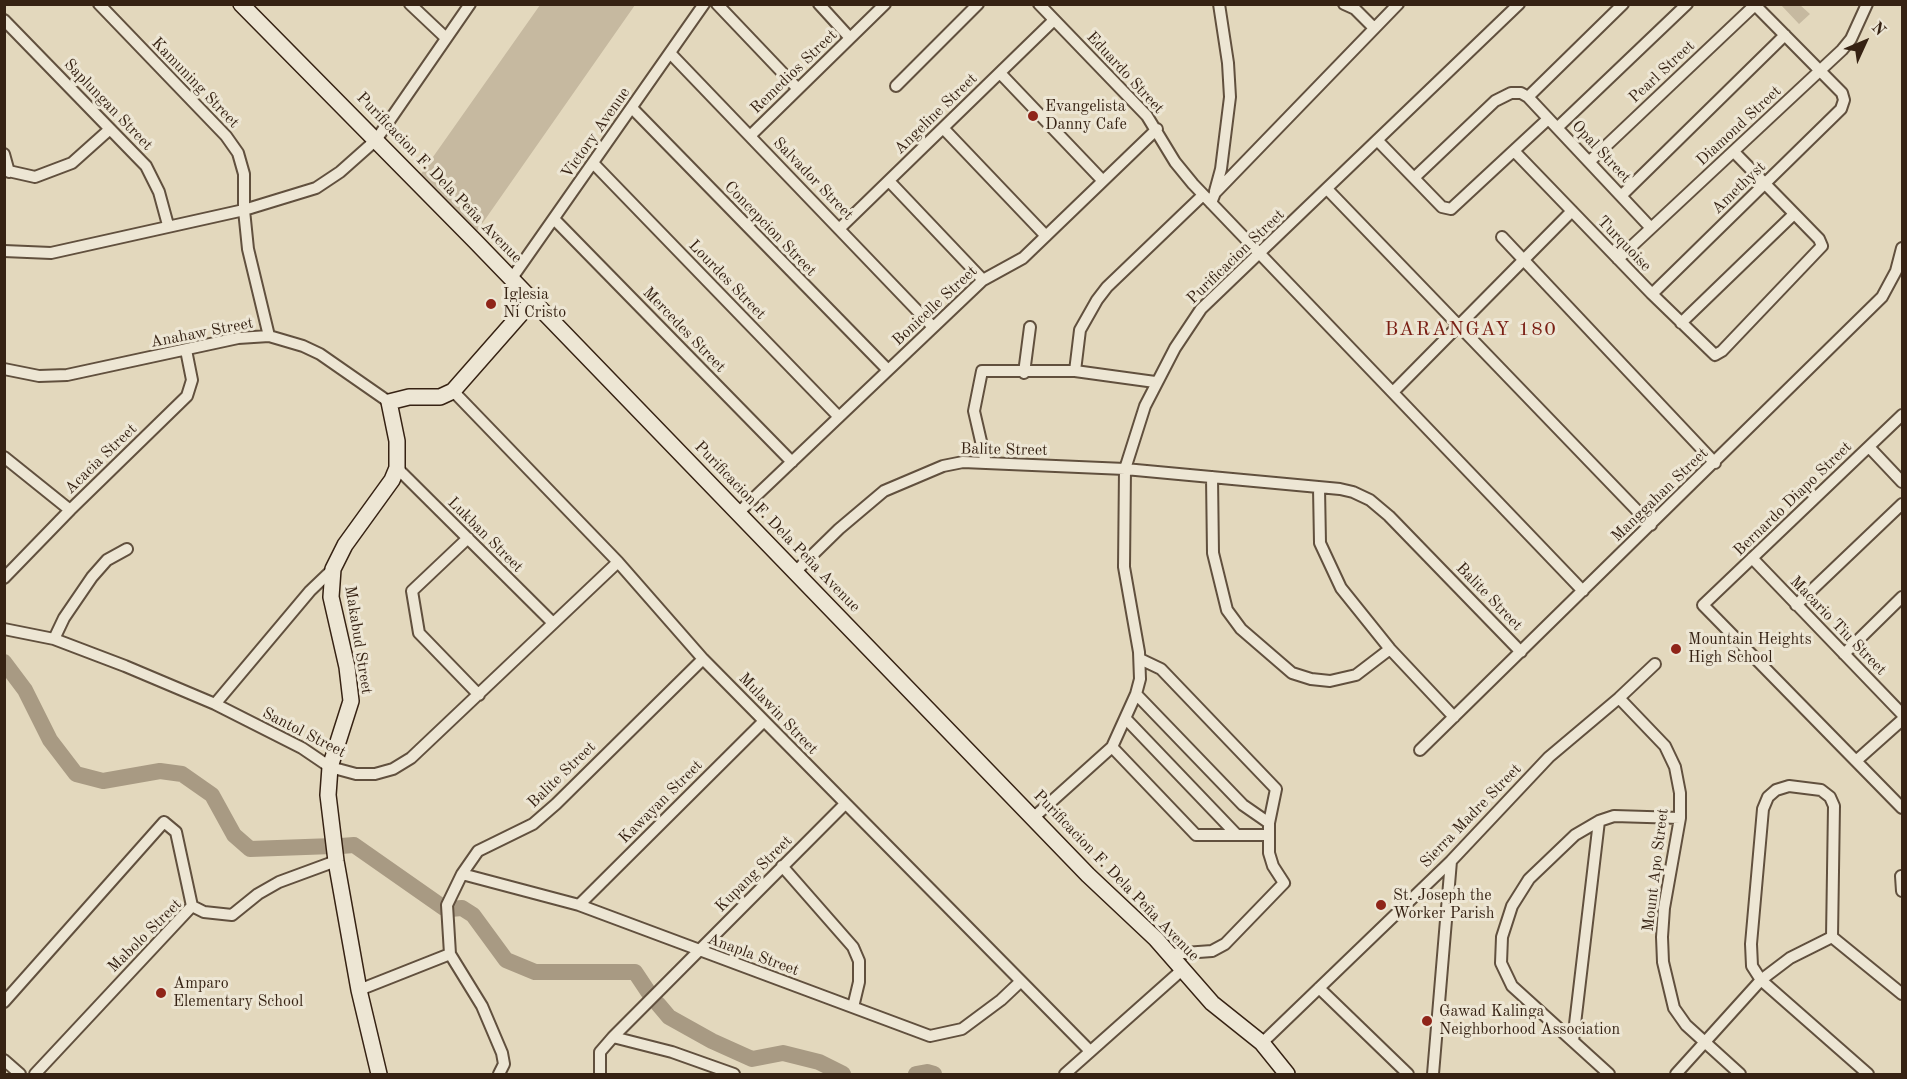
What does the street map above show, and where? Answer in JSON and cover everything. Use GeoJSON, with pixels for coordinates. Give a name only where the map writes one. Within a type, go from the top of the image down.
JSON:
{"type":"FeatureCollection","features":[{"type":"Feature","properties":{"kind":"street","name":"Kamuning Street"},"geometry":{"type":"LineString","coordinates":[[99,4],[232,143],[238,153],[244,174],[244,210],[248,249],[268,336]]}},
{"type":"Feature","properties":{"kind":"street","name":"Purificacion F. Dela Peña Avenue"},"geometry":{"type":"LineString","coordinates":[[242,4],[512,278],[1034,818],[1171,954],[1212,1003],[1262,1043],[1287,1074]]}},
{"type":"Feature","properties":{"kind":"street"},"geometry":{"type":"LineString","coordinates":[[410,4],[447,38]]}},
{"type":"Feature","properties":{"kind":"street"},"geometry":{"type":"LineString","coordinates":[[4,251],[51,253],[168,225],[244,210],[316,188],[340,172],[376,140],[470,4]]}},
{"type":"Feature","properties":{"kind":"street","name":"Victory Avenue"},"geometry":{"type":"LineString","coordinates":[[512,278],[704,4]]}},
{"type":"Feature","properties":{"kind":"street"},"geometry":{"type":"LineString","coordinates":[[717,4],[798,89]]}},
{"type":"Feature","properties":{"kind":"street"},"geometry":{"type":"LineString","coordinates":[[819,4],[850,38]]}},
{"type":"Feature","properties":{"kind":"street","name":"Remedios Street"},"geometry":{"type":"LineString","coordinates":[[750,136],[885,4]]}},
{"type":"Feature","properties":{"kind":"street"},"geometry":{"type":"LineString","coordinates":[[896,86],[978,4]]}},
{"type":"Feature","properties":{"kind":"street","name":"Eduardo Street"},"geometry":{"type":"LineString","coordinates":[[1039,4],[1147,116],[1175,162],[1583,591]]}},
{"type":"Feature","properties":{"kind":"street"},"geometry":{"type":"LineString","coordinates":[[1210,197],[1221,169],[1230,97],[1220,4]]}},
{"type":"Feature","properties":{"kind":"street"},"geometry":{"type":"LineString","coordinates":[[1344,4],[1355,9],[1374,28]]}},
{"type":"Feature","properties":{"kind":"street"},"geometry":{"type":"LineString","coordinates":[[1075,371],[1080,330],[1107,287],[1210,197],[1398,4]]}},
{"type":"Feature","properties":{"kind":"street","name":"Purificacion Street"},"geometry":{"type":"LineString","coordinates":[[1034,818],[1112,747],[1136,694],[1140,679],[1140,659],[1124,567],[1125,469],[1144,406],[1155,382],[1201,309],[1328,190],[1519,4]]}},
{"type":"Feature","properties":{"kind":"street"},"geometry":{"type":"LineString","coordinates":[[1414,178],[1502,96],[1511,93],[1528,97],[1623,4]]}},
{"type":"Feature","properties":{"kind":"street"},"geometry":{"type":"LineString","coordinates":[[1557,128],[1687,4]]}},
{"type":"Feature","properties":{"kind":"street","name":"Diamond Street"},"geometry":{"type":"LineString","coordinates":[[1618,259],[1734,152],[1851,39],[1867,4]]}},
{"type":"Feature","properties":{"kind":"street"},"geometry":{"type":"LineString","coordinates":[[1756,5],[1820,70]]}},
{"type":"Feature","properties":{"kind":"street","name":"Pearl Street"},"geometry":{"type":"LineString","coordinates":[[1589,162],[1756,5]]}},
{"type":"Feature","properties":{"kind":"street","name":"Saplungan Street"},"geometry":{"type":"LineString","coordinates":[[4,20],[151,173],[168,225]]}},
{"type":"Feature","properties":{"kind":"street","name":"Angeline Street"},"geometry":{"type":"LineString","coordinates":[[839,229],[1054,20]]}},
{"type":"Feature","properties":{"kind":"street"},"geometry":{"type":"LineString","coordinates":[[1621,196],[1785,35]]}},
{"type":"Feature","properties":{"kind":"street","name":"Salvador Street"},"geometry":{"type":"LineString","coordinates":[[670,53],[933,327]]}},
{"type":"Feature","properties":{"kind":"street","name":"Amethyst"},"geometry":{"type":"LineString","coordinates":[[1652,294],[1841,109],[1844,100],[1842,93],[1820,70]]}},
{"type":"Feature","properties":{"kind":"street"},"geometry":{"type":"LineString","coordinates":[[1000,73],[1103,181]]}},
{"type":"Feature","properties":{"kind":"street","name":"Opal Street"},"geometry":{"type":"LineString","coordinates":[[1528,97],[1651,228]]}},
{"type":"Feature","properties":{"kind":"street","name":"Concepcion Street"},"geometry":{"type":"LineString","coordinates":[[632,108],[888,370]]}},
{"type":"Feature","properties":{"kind":"street"},"geometry":{"type":"LineString","coordinates":[[1378,142],[1442,207],[1451,209],[1548,118]]}},
{"type":"Feature","properties":{"kind":"street"},"geometry":{"type":"LineString","coordinates":[[943,128],[1047,236]]}},
{"type":"Feature","properties":{"kind":"street"},"geometry":{"type":"LineString","coordinates":[[4,154],[7,171],[35,177],[72,163],[110,129]]}},
{"type":"Feature","properties":{"kind":"street","name":"Bonicelle Street"},"geometry":{"type":"LineString","coordinates":[[738,513],[983,280],[1018,263],[1157,129]]}},
{"type":"Feature","properties":{"kind":"street","name":"Turquoise"},"geometry":{"type":"LineString","coordinates":[[1514,151],[1652,294],[1715,355],[1770,302],[1822,246],[1819,239],[1794,214]]}},
{"type":"Feature","properties":{"kind":"street"},"geometry":{"type":"LineString","coordinates":[[1681,323],[1794,214],[1734,152]]}},
{"type":"Feature","properties":{"kind":"street","name":"Lourdes Street"},"geometry":{"type":"LineString","coordinates":[[593,163],[839,417]]}},
{"type":"Feature","properties":{"kind":"street"},"geometry":{"type":"LineString","coordinates":[[889,181],[983,280]]}},
{"type":"Feature","properties":{"kind":"street"},"geometry":{"type":"LineString","coordinates":[[1328,190],[1651,525]]}},
{"type":"Feature","properties":{"kind":"street"},"geometry":{"type":"LineString","coordinates":[[1393,392],[1572,211]]}},
{"type":"Feature","properties":{"kind":"street","name":"Mercedes Street"},"geometry":{"type":"LineString","coordinates":[[554,219],[792,462]]}},
{"type":"Feature","properties":{"kind":"street"},"geometry":{"type":"LineString","coordinates":[[1502,237],[1715,463]]}},
{"type":"Feature","properties":{"kind":"street","name":"Manggahan Street"},"geometry":{"type":"LineString","coordinates":[[1420,750],[1882,297],[1896,271],[1902,248]]}},
{"type":"Feature","properties":{"kind":"street"},"geometry":{"type":"LineString","coordinates":[[397,468],[397,441],[389,402],[410,397],[440,397],[453,391],[533,300]]}},
{"type":"Feature","properties":{"kind":"street"},"geometry":{"type":"LineString","coordinates":[[1024,373],[1030,327]]}},
{"type":"Feature","properties":{"kind":"street","name":"Anahaw Street"},"geometry":{"type":"LineString","coordinates":[[4,369],[39,376],[67,375],[238,338],[268,336],[303,346],[320,354],[389,402]]}},
{"type":"Feature","properties":{"kind":"street","name":"Acacia Street"},"geometry":{"type":"LineString","coordinates":[[4,578],[70,510],[188,396],[192,380],[186,350]]}},
{"type":"Feature","properties":{"kind":"street"},"geometry":{"type":"LineString","coordinates":[[986,464],[974,411],[982,371],[1024,373],[1075,371],[1155,382]]}},
{"type":"Feature","properties":{"kind":"street","name":"Mulawin Street"},"geometry":{"type":"LineString","coordinates":[[453,391],[618,562],[703,659],[1089,1050]]}},
{"type":"Feature","properties":{"kind":"street","name":"Bernardo Diapo Street"},"geometry":{"type":"LineString","coordinates":[[1856,761],[1703,605],[1902,415]]}},
{"type":"Feature","properties":{"kind":"street"},"geometry":{"type":"LineString","coordinates":[[1869,447],[1902,482]]}},
{"type":"Feature","properties":{"kind":"street"},"geometry":{"type":"LineString","coordinates":[[4,457],[70,510]]}},
{"type":"Feature","properties":{"kind":"street","name":"Balite Street"},"geometry":{"type":"LineString","coordinates":[[795,572],[839,529],[884,491],[943,466],[963,462],[1125,469],[1319,488],[1353,492],[1370,500],[1389,516],[1521,652]]}},
{"type":"Feature","properties":{"kind":"street","name":"Lukban Street"},"geometry":{"type":"LineString","coordinates":[[397,468],[553,623]]}},
{"type":"Feature","properties":{"kind":"street","name":"Makabud Street"},"geometry":{"type":"LineString","coordinates":[[379,1074],[359,990],[336,861],[328,795],[330,767],[351,701],[347,667],[331,597],[333,569],[345,545],[392,480],[397,468]]}},
{"type":"Feature","properties":{"kind":"street"},"geometry":{"type":"LineString","coordinates":[[1212,477],[1213,554],[1227,610],[1240,629],[1292,673],[1311,679],[1330,681],[1356,675],[1390,648]]}},
{"type":"Feature","properties":{"kind":"street"},"geometry":{"type":"LineString","coordinates":[[1319,488],[1320,543],[1341,588],[1390,648],[1454,717]]}},
{"type":"Feature","properties":{"kind":"street"},"geometry":{"type":"LineString","coordinates":[[1796,604],[1902,504]]}},
{"type":"Feature","properties":{"kind":"street"},"geometry":{"type":"LineString","coordinates":[[468,538],[412,591],[420,633],[479,695]]}},
{"type":"Feature","properties":{"kind":"street"},"geometry":{"type":"LineString","coordinates":[[54,639],[64,618],[92,577],[107,560],[127,549]]}},
{"type":"Feature","properties":{"kind":"street","name":"Macario Tiu Street"},"geometry":{"type":"LineString","coordinates":[[1752,558],[1902,714]]}},
{"type":"Feature","properties":{"kind":"street","name":"Santol Street"},"geometry":{"type":"LineString","coordinates":[[4,629],[54,639],[215,704],[302,748],[330,767],[356,774],[375,774],[393,769],[411,758],[618,562]]}},
{"type":"Feature","properties":{"kind":"street"},"geometry":{"type":"LineString","coordinates":[[215,704],[309,591],[333,569]]}},
{"type":"Feature","properties":{"kind":"street"},"geometry":{"type":"LineString","coordinates":[[1844,654],[1902,597]]}},
{"type":"Feature","properties":{"kind":"street","name":"Balite Street"},"geometry":{"type":"LineString","coordinates":[[499,1074],[504,1064],[502,1053],[482,1006],[450,954],[447,905],[462,874],[478,851],[533,824],[556,804],[703,659]]}},
{"type":"Feature","properties":{"kind":"street"},"geometry":{"type":"LineString","coordinates":[[1140,659],[1161,669],[1276,789],[1269,823],[1269,853],[1273,866],[1284,883],[1225,944],[1212,951],[1171,954]]}},
{"type":"Feature","properties":{"kind":"street","name":"Sierra Madre Street"},"geometry":{"type":"LineString","coordinates":[[1262,1043],[1451,861],[1549,757],[1619,698],[1655,664]]}},
{"type":"Feature","properties":{"kind":"street"},"geometry":{"type":"LineString","coordinates":[[1136,694],[1243,806],[1269,823]]}},
{"type":"Feature","properties":{"kind":"street","name":"Mount Apo Street"},"geometry":{"type":"LineString","coordinates":[[1619,698],[1665,746],[1675,767],[1680,793],[1680,818],[1664,908],[1663,962],[1674,1008],[1704,1043],[1740,1074]]}},
{"type":"Feature","properties":{"kind":"street"},"geometry":{"type":"LineString","coordinates":[[1126,719],[1236,834]]}},
{"type":"Feature","properties":{"kind":"street"},"geometry":{"type":"LineString","coordinates":[[1902,720],[1856,761],[1902,808]]}},
{"type":"Feature","properties":{"kind":"street","name":"Kawayan Street"},"geometry":{"type":"LineString","coordinates":[[579,905],[764,721]]}},
{"type":"Feature","properties":{"kind":"street"},"geometry":{"type":"LineString","coordinates":[[1112,747],[1196,835],[1268,835]]}},
{"type":"Feature","properties":{"kind":"street"},"geometry":{"type":"LineString","coordinates":[[1832,937],[1834,806],[1830,797],[1821,790],[1789,786],[1776,790],[1768,797],[1763,809],[1750,956],[1755,973],[1868,1074]]}},
{"type":"Feature","properties":{"kind":"street","name":"Kupang Street"},"geometry":{"type":"LineString","coordinates":[[600,1074],[600,1053],[613,1037],[844,804]]}},
{"type":"Feature","properties":{"kind":"street"},"geometry":{"type":"LineString","coordinates":[[1609,1074],[1512,986],[1501,963],[1502,937],[1512,906],[1529,879],[1575,836],[1599,821],[1614,816],[1638,814],[1680,818]]}},
{"type":"Feature","properties":{"kind":"street"},"geometry":{"type":"LineString","coordinates":[[1573,1041],[1599,821]]}},
{"type":"Feature","properties":{"kind":"street"},"geometry":{"type":"LineString","coordinates":[[4,1002],[164,822],[176,831],[192,906]]}},
{"type":"Feature","properties":{"kind":"street","name":"Mabolo Street"},"geometry":{"type":"LineString","coordinates":[[35,1074],[192,906],[204,912],[232,915],[258,894],[279,882],[336,861]]}},
{"type":"Feature","properties":{"kind":"street"},"geometry":{"type":"LineString","coordinates":[[1433,1074],[1451,861]]}},
{"type":"Feature","properties":{"kind":"street"},"geometry":{"type":"LineString","coordinates":[[782,866],[853,947],[859,961],[853,1007]]}},
{"type":"Feature","properties":{"kind":"street","name":"Anapla Street"},"geometry":{"type":"LineString","coordinates":[[462,874],[579,905],[930,1036],[962,1029],[1001,1000],[1020,982]]}},
{"type":"Feature","properties":{"kind":"street"},"geometry":{"type":"LineString","coordinates":[[1901,876],[1902,891]]}},
{"type":"Feature","properties":{"kind":"street"},"geometry":{"type":"LineString","coordinates":[[1676,1074],[1761,980],[1790,958],[1832,937]]}},
{"type":"Feature","properties":{"kind":"street"},"geometry":{"type":"LineString","coordinates":[[1832,937],[1902,994]]}},
{"type":"Feature","properties":{"kind":"street"},"geometry":{"type":"LineString","coordinates":[[359,990],[450,954]]}},
{"type":"Feature","properties":{"kind":"street"},"geometry":{"type":"LineString","coordinates":[[1065,1074],[1089,1050],[1183,969]]}},
{"type":"Feature","properties":{"kind":"street"},"geometry":{"type":"LineString","coordinates":[[1319,988],[1408,1074]]}},
{"type":"Feature","properties":{"kind":"street"},"geometry":{"type":"LineString","coordinates":[[613,1037],[672,1052],[734,1074]]}},
{"type":"Feature","properties":{"kind":"street"},"geometry":{"type":"LineString","coordinates":[[4,1060],[20,1074]]}},
{"type":"Feature","properties":{"kind":"shaded area"},"geometry":{"type":"Polygon","coordinates":[[[540,5],[635,5],[477,231],[421,174],[540,5]]]}},
{"type":"Feature","properties":{"kind":"shaded area"},"geometry":{"type":"Polygon","coordinates":[[[1781,5],[1800,5],[1810,14],[1799,24],[1781,5]]]}},
{"type":"Feature","properties":{"kind":"waterway"},"geometry":{"type":"LineString","coordinates":[[4,662],[25,690],[50,740],[76,774],[103,781],[160,771],[182,774],[212,795],[234,835],[250,849],[333,846]]}},
{"type":"Feature","properties":{"kind":"waterway"},"geometry":{"type":"LineString","coordinates":[[341,846],[354,845],[444,908]]}},
{"type":"Feature","properties":{"kind":"waterway"},"geometry":{"type":"LineString","coordinates":[[450,909],[462,908],[473,915],[506,960],[535,972],[635,972],[649,993]]}},
{"type":"Feature","properties":{"kind":"waterway"},"geometry":{"type":"LineString","coordinates":[[658,1004],[669,1017],[712,1041],[752,1059],[783,1053],[819,1062],[843,1074]]}},
{"type":"Feature","properties":{"kind":"waterway"},"geometry":{"type":"LineString","coordinates":[[916,1074],[927,1072],[934,1074]]}},
{"type":"Feature","properties":{"kind":"place","name":"Evangelista Danny Cafe"},"geometry":{"type":"Point","coordinates":[1033,116]}},
{"type":"Feature","properties":{"kind":"place","name":"Iglesia Ni Cristo"},"geometry":{"type":"Point","coordinates":[491,304]}},
{"type":"Feature","properties":{"kind":"place","name":"Mountain Heights High School"},"geometry":{"type":"Point","coordinates":[1676,649]}},
{"type":"Feature","properties":{"kind":"place","name":"St. Joseph the Worker Parish"},"geometry":{"type":"Point","coordinates":[1381,905]}},
{"type":"Feature","properties":{"kind":"place","name":"Amparo Elementary School"},"geometry":{"type":"Point","coordinates":[161,993]}},
{"type":"Feature","properties":{"kind":"place","name":"Gawad Kalinga Neighborhood Association"},"geometry":{"type":"Point","coordinates":[1427,1021]}},
{"type":"Feature","properties":{"kind":"district","name":"BARANGAY 180"},"geometry":{"type":"Point","coordinates":[1471,330]}}]}
